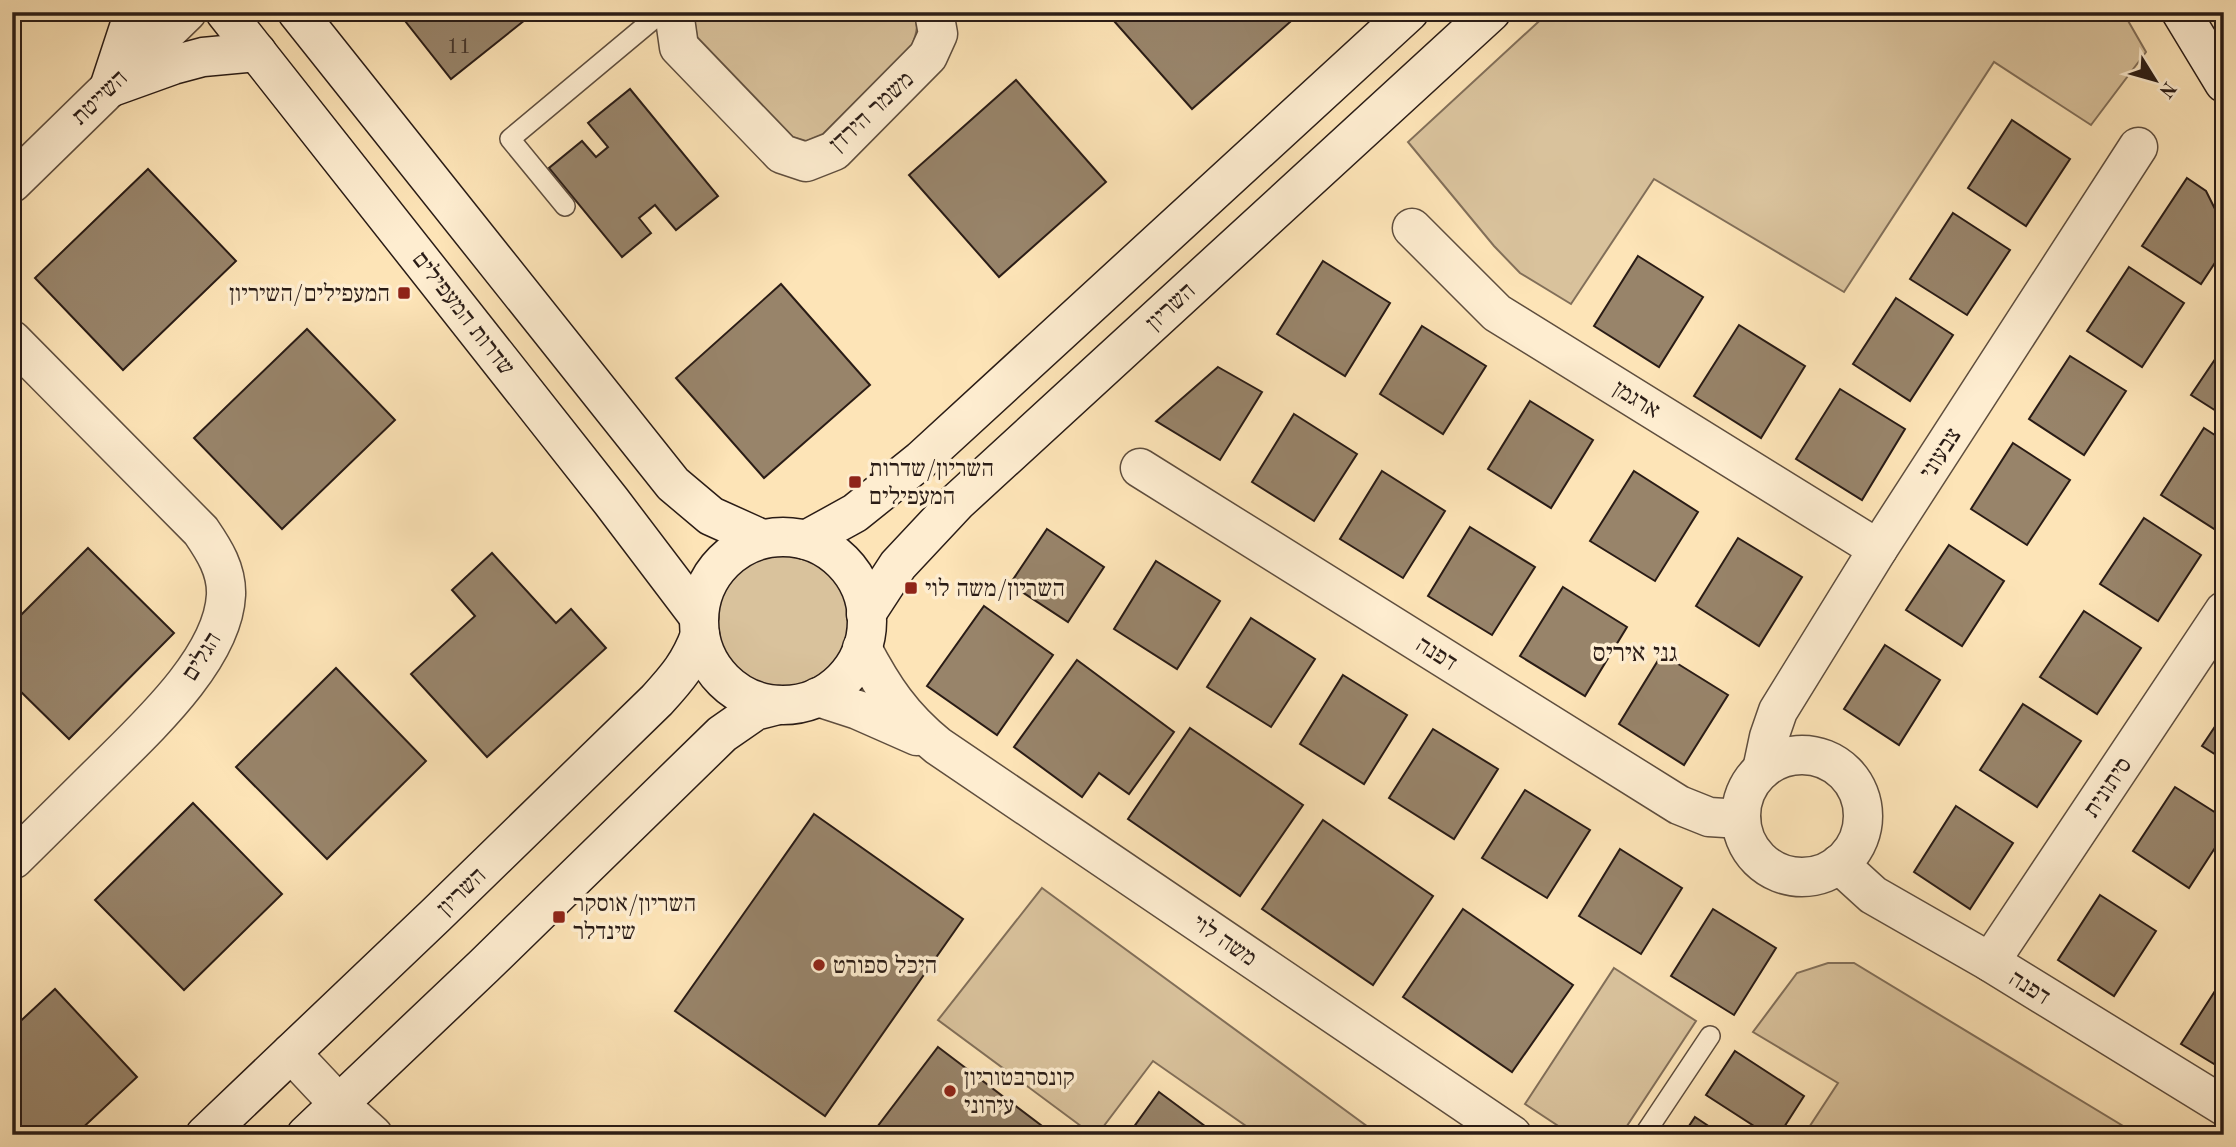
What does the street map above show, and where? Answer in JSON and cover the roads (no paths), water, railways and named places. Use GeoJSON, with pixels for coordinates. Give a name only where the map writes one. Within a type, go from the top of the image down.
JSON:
{"type":"FeatureCollection","features":[{"type":"Feature","properties":{"kind":"street"},"geometry":{"type":"LineString","coordinates":[[109,88],[134,12]]}},
{"type":"Feature","properties":{"kind":"street","name":"השייטת"},"geometry":{"type":"LineString","coordinates":[[12,183],[187,12]]}},
{"type":"Feature","properties":{"kind":"street","name":"שדרות המעפילים"},"geometry":{"type":"LineString","coordinates":[[225,12],[611,501],[700,626]]}},
{"type":"Feature","properties":{"kind":"street"},"geometry":{"type":"LineString","coordinates":[[297,12],[673,484],[711,516],[762,540]]}},
{"type":"Feature","properties":{"kind":"street","name":"משמר הירדן"},"geometry":{"type":"LineString","coordinates":[[674,12],[679,47],[782,154],[806,162],[834,151],[928,56],[938,34],[934,12]]}},
{"type":"Feature","properties":{"kind":"street"},"geometry":{"type":"LineString","coordinates":[[806,540],[855,513],[921,460],[1409,12]]}},
{"type":"Feature","properties":{"kind":"street","name":"השריון"},"geometry":{"type":"LineString","coordinates":[[864,631],[898,565],[957,502],[1491,12]]}},
{"type":"Feature","properties":{"kind":"street"},"geometry":{"type":"LineString","coordinates":[[2181,12],[2224,83]]}},
{"type":"Feature","properties":{"kind":"street"},"geometry":{"type":"LineString","coordinates":[[109,88],[203,57],[257,52]]}},
{"type":"Feature","properties":{"kind":"street","name":"צבעוני"},"geometry":{"type":"LineString","coordinates":[[1762,770],[1769,737],[1779,711],[1878,549],[2138,147]]}},
{"type":"Feature","properties":{"kind":"street","name":"ארגמן"},"geometry":{"type":"LineString","coordinates":[[1412,228],[1497,313],[1878,549]]}},
{"type":"Feature","properties":{"kind":"street","name":"הגלים"},"geometry":{"type":"LineString","coordinates":[[12,340],[201,531],[219,558],[226,593],[220,625],[195,669],[165,709],[14,859],[12,858]]}},
{"type":"Feature","properties":{"kind":"street","name":"דפנה"},"geometry":{"type":"LineString","coordinates":[[1140,468],[1679,805],[1709,817],[1741,818]]}},
{"type":"Feature","properties":{"kind":"street"},"geometry":{"type":"LineString","coordinates":[[306,1135],[722,734],[755,711],[818,697],[841,681],[854,665],[864,631],[864,600],[852,574],[832,553],[806,540],[791,537],[748,544],[729,556],[714,573],[703,594],[700,626],[707,659],[722,679],[742,695],[778,705]]}},
{"type":"Feature","properties":{"kind":"street","name":"סיתונית"},"geometry":{"type":"LineString","coordinates":[[1990,962],[2224,611]]}},
{"type":"Feature","properties":{"kind":"street","name":"השריון"},"geometry":{"type":"LineString","coordinates":[[205,1135],[657,700],[692,657],[700,626]]}},
{"type":"Feature","properties":{"kind":"street","name":"משה לוי"},"geometry":{"type":"LineString","coordinates":[[864,631],[880,684],[914,727],[938,746],[1512,1135]]}},
{"type":"Feature","properties":{"kind":"street","name":"משה לוי"},"geometry":{"type":"LineString","coordinates":[[818,697],[869,715],[938,746]]}},
{"type":"Feature","properties":{"kind":"street"},"geometry":{"type":"LineString","coordinates":[[1801,755],[1823,758],[1841,768],[1849,777],[1860,796],[1862,829],[1854,849],[1839,864],[1821,874],[1805,878],[1784,875],[1756,857],[1745,840],[1741,818],[1744,797],[1762,770],[1780,759],[1801,755]]}},
{"type":"Feature","properties":{"kind":"street","name":"דפנה"},"geometry":{"type":"LineString","coordinates":[[1839,864],[1872,895],[1990,962],[2224,1106]]}},
{"type":"Feature","properties":{"kind":"street"},"geometry":{"type":"LineString","coordinates":[[291,1053],[339,1104],[373,1135]]}},
{"type":"Feature","properties":{"kind":"lane"},"geometry":{"type":"LineString","coordinates":[[565,206],[510,139],[662,12]]}},
{"type":"Feature","properties":{"kind":"lane"},"geometry":{"type":"LineString","coordinates":[[1644,1135],[1710,1036]]}},
{"type":"Feature","properties":{"kind":"place","name":"המעפילים/השיריון"},"geometry":{"type":"Point","coordinates":[404,293]}},
{"type":"Feature","properties":{"kind":"place","name":"השריון/שדרות המעפילים"},"geometry":{"type":"Point","coordinates":[855,482]}},
{"type":"Feature","properties":{"kind":"place","name":"השריון/משה לוי"},"geometry":{"type":"Point","coordinates":[911,588]}},
{"type":"Feature","properties":{"kind":"place","name":"השריון/אוסקר שינדלר"},"geometry":{"type":"Point","coordinates":[559,917]}},
{"type":"Feature","properties":{"kind":"place","name":"היכל ספורט"},"geometry":{"type":"Point","coordinates":[819,965]}},
{"type":"Feature","properties":{"kind":"place","name":"קונסרבטוריון עירוני"},"geometry":{"type":"Point","coordinates":[950,1091]}},
{"type":"Feature","properties":{"kind":"district","name":"גני איריס"},"geometry":{"type":"Point","coordinates":[1635,652]}}]}
